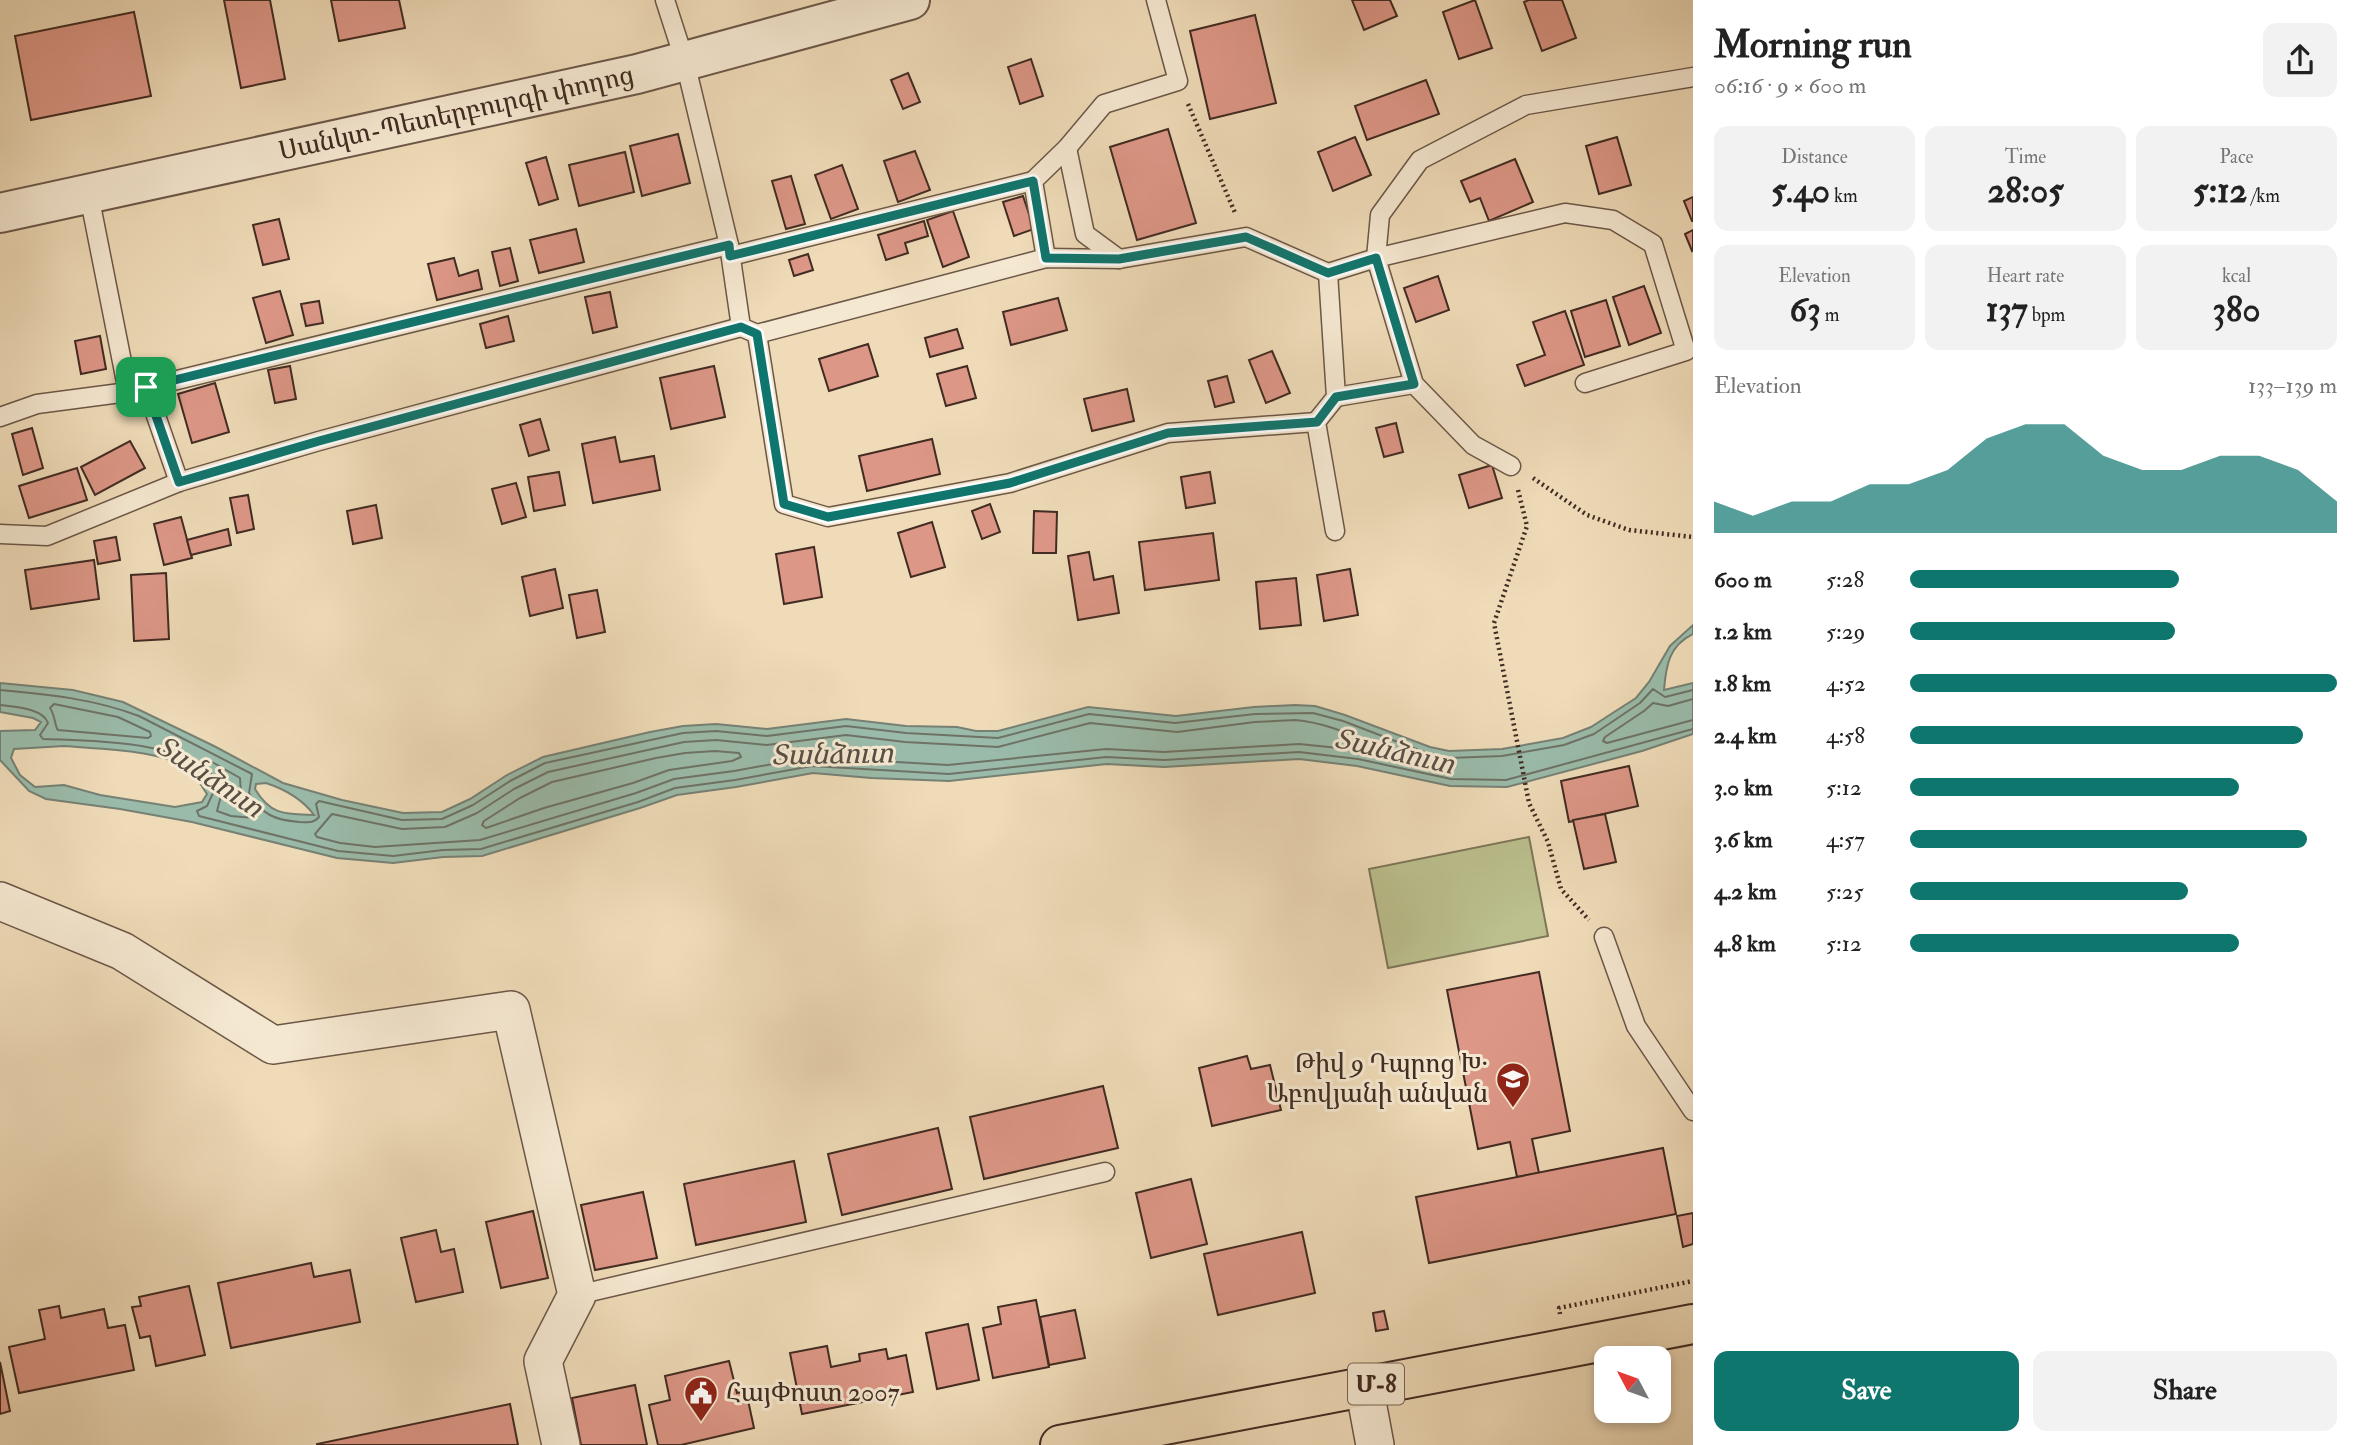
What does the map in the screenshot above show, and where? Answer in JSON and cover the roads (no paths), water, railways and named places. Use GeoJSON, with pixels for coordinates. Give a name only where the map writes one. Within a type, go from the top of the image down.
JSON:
{"type":"FeatureCollection","features":[{"type":"Feature","properties":{"kind":"highway","name":"Մ-8"},"geometry":{"type":"LineString","coordinates":[[1060,1445],[1693,1324]]}},
{"type":"Feature","properties":{"kind":"street","name":"Սանկտ-Պետերբուրգի փողոց"},"geometry":{"type":"LineString","coordinates":[[0,213],[685,62],[910,0]]}},
{"type":"Feature","properties":{"kind":"street"},"geometry":{"type":"LineString","coordinates":[[0,901],[122,951],[273,1045],[511,1010],[577,1295],[543,1361],[561,1445]]}},
{"type":"Feature","properties":{"kind":"street"},"geometry":{"type":"LineString","coordinates":[[1364,1386],[1375,1445]]}},
{"type":"Feature","properties":{"kind":"lane"},"geometry":{"type":"LineString","coordinates":[[665,0],[685,62],[749,330],[784,504],[828,517],[1010,483],[1168,433],[1317,422]]}},
{"type":"Feature","properties":{"kind":"lane"},"geometry":{"type":"LineString","coordinates":[[0,417],[37,404],[137,390],[1033,181],[1067,148],[1104,104],[1178,80],[1156,0]]}},
{"type":"Feature","properties":{"kind":"lane"},"geometry":{"type":"LineString","coordinates":[[1511,466],[1474,445],[1414,384],[1376,258],[1380,215],[1420,160],[1526,105],[1693,76]]}},
{"type":"Feature","properties":{"kind":"lane"},"geometry":{"type":"LineString","coordinates":[[1067,148],[1085,234],[1119,259]]}},
{"type":"Feature","properties":{"kind":"lane"},"geometry":{"type":"LineString","coordinates":[[1033,181],[1046,258]]}},
{"type":"Feature","properties":{"kind":"lane"},"geometry":{"type":"LineString","coordinates":[[89,195],[137,390],[179,482]]}},
{"type":"Feature","properties":{"kind":"lane"},"geometry":{"type":"LineString","coordinates":[[0,534],[47,536],[179,482],[332,438],[749,330],[1046,258],[1119,259],[1246,237],[1328,273],[1376,258],[1565,213],[1612,219],[1654,244],[1689,350],[1585,383]]}},
{"type":"Feature","properties":{"kind":"lane"},"geometry":{"type":"LineString","coordinates":[[1328,273],[1336,397],[1317,422],[1335,531]]}},
{"type":"Feature","properties":{"kind":"lane"},"geometry":{"type":"LineString","coordinates":[[1336,397],[1414,384]]}},
{"type":"Feature","properties":{"kind":"lane"},"geometry":{"type":"LineString","coordinates":[[1604,937],[1636,1026],[1693,1111]]}},
{"type":"Feature","properties":{"kind":"lane"},"geometry":{"type":"LineString","coordinates":[[577,1295],[1105,1172]]}},
{"type":"Feature","properties":{"kind":"water","name":"Տանձուտ"},"geometry":{"type":"Polygon","coordinates":[[[1693,625],[1693,634],[1679,644],[1670,657],[1664,690],[1693,683],[1693,734],[1642,751],[1507,787],[1450,786],[1357,766],[1299,759],[1164,767],[1107,764],[949,781],[813,773],[677,795],[482,856],[393,863],[337,858],[192,822],[46,799],[29,791],[0,760],[0,731],[35,730],[41,722],[0,712],[0,683],[73,690],[123,702],[283,783],[342,800],[403,813],[442,812],[543,757],[650,732],[716,724],[767,729],[846,719],[906,726],[998,731],[1088,707],[1176,716],[1295,705],[1315,706],[1345,715],[1430,747],[1449,751],[1502,749],[1563,738],[1591,727],[1636,698],[1649,682],[1670,646],[1693,625]],[[64,746],[14,749],[11,758],[20,775],[35,787],[64,785],[100,795],[175,807],[202,802],[207,794],[191,772],[166,759],[149,754],[64,746]],[[266,783],[256,784],[255,789],[273,809],[314,815],[293,796],[266,783]]]}},
{"type":"Feature","properties":{"kind":"place","name":"Թիվ 9 Դպրոց Խ․ Աբովյանի անվան"},"geometry":{"type":"Point","coordinates":[1513,1109]}},
{"type":"Feature","properties":{"kind":"place","name":"ՀայՓոստ 2007"},"geometry":{"type":"Point","coordinates":[701,1423]}}]}
